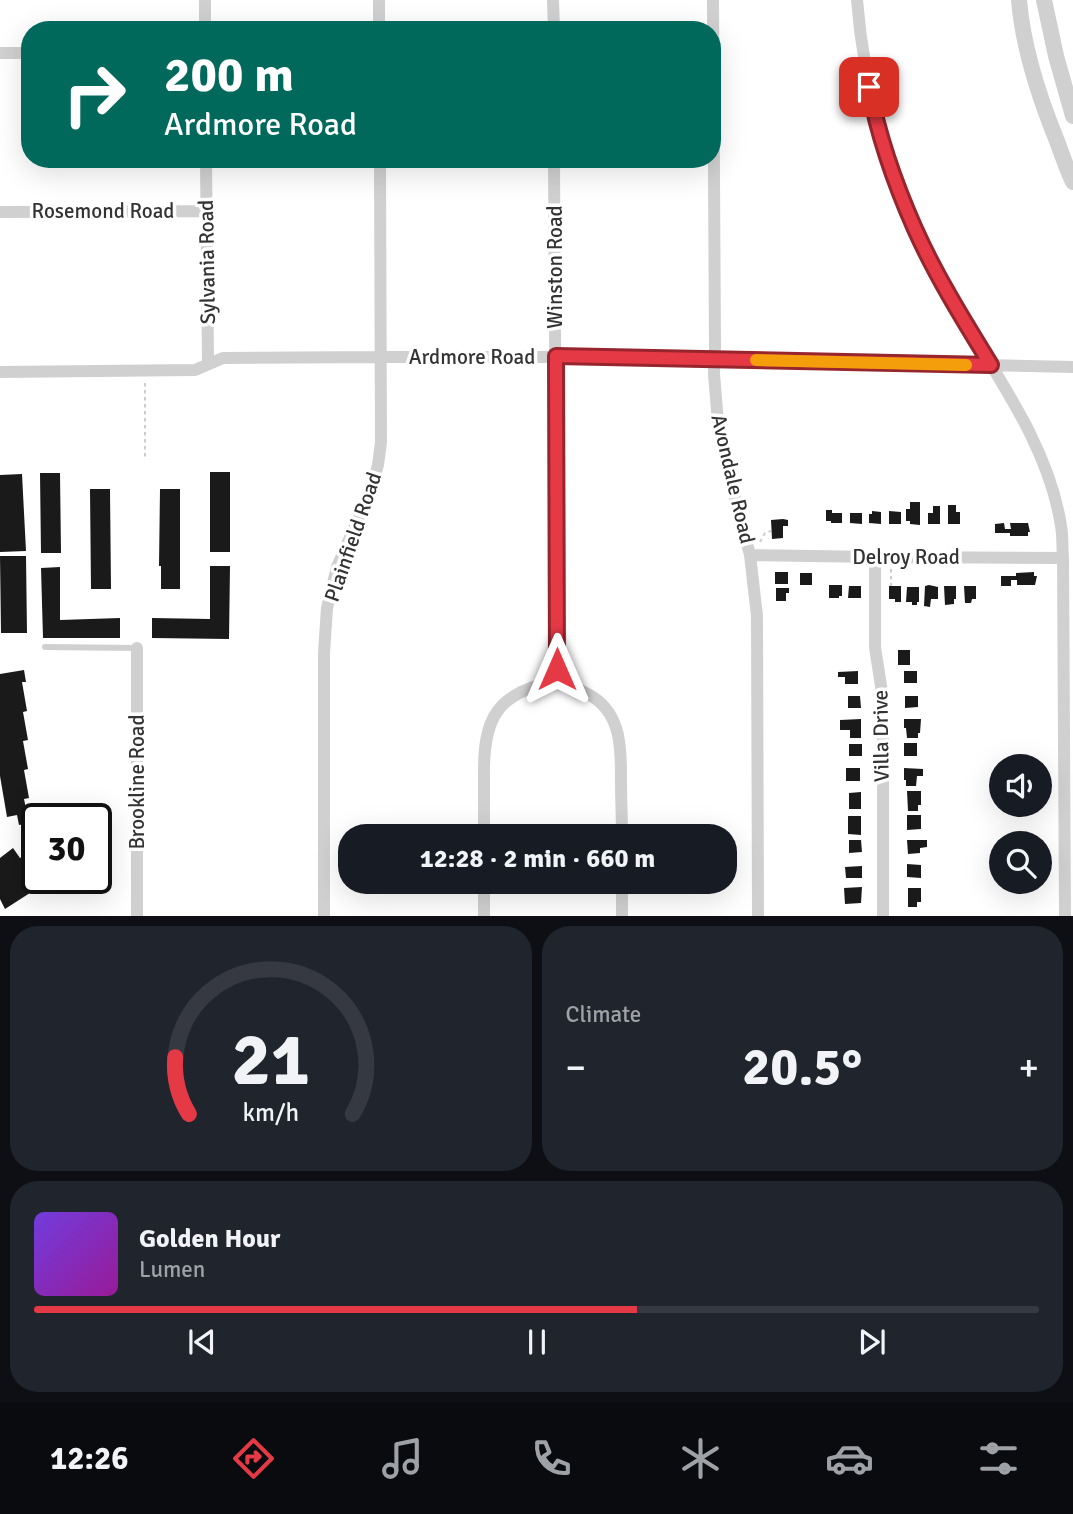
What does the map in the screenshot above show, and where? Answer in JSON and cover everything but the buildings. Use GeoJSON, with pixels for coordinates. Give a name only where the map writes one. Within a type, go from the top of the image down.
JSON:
{"type":"FeatureCollection","features":[{"type":"Feature","properties":{"kind":"street"},"geometry":{"type":"LineString","coordinates":[[205,0],[205,21]]}},
{"type":"Feature","properties":{"kind":"street"},"geometry":{"type":"LineString","coordinates":[[379,0],[379,21]]}},
{"type":"Feature","properties":{"kind":"street"},"geometry":{"type":"LineString","coordinates":[[553,0],[554,21]]}},
{"type":"Feature","properties":{"kind":"street","name":"Avondale Road"},"geometry":{"type":"LineString","coordinates":[[713,0],[713,21]]}},
{"type":"Feature","properties":{"kind":"street"},"geometry":{"type":"LineString","coordinates":[[856,0],[860,41],[873,109],[890,166],[915,229],[945,288],[1023,421],[1043,462],[1054,495],[1061,526],[1063,558],[1065,915]]}},
{"type":"Feature","properties":{"kind":"street"},"geometry":{"type":"LineString","coordinates":[[1019,0],[1026,44],[1038,87],[1073,182]]}},
{"type":"Feature","properties":{"kind":"street"},"geometry":{"type":"LineString","coordinates":[[1044,0],[1073,116]]}},
{"type":"Feature","properties":{"kind":"street"},"geometry":{"type":"LineString","coordinates":[[0,53],[21,53]]}},
{"type":"Feature","properties":{"kind":"street","name":"Sylvania Road"},"geometry":{"type":"LineString","coordinates":[[206,168],[208,364]]}},
{"type":"Feature","properties":{"kind":"street","name":"Plainfield Road"},"geometry":{"type":"LineString","coordinates":[[324,915],[324,653],[327,608],[337,567],[371,490],[381,442],[380,168]]}},
{"type":"Feature","properties":{"kind":"street","name":"Winston Road"},"geometry":{"type":"LineString","coordinates":[[554,168],[557,681]]}},
{"type":"Feature","properties":{"kind":"street","name":"Avondale Road"},"geometry":{"type":"LineString","coordinates":[[714,168],[715,392],[721,442],[750,555],[757,616],[758,915]]}},
{"type":"Feature","properties":{"kind":"street","name":"Rosemond Road"},"geometry":{"type":"LineString","coordinates":[[0,212],[207,211]]}},
{"type":"Feature","properties":{"kind":"street","name":"Ardmore Road"},"geometry":{"type":"LineString","coordinates":[[0,372],[195,370],[223,358],[556,356],[1073,367]]}},
{"type":"Feature","properties":{"kind":"street","name":"Delroy Road"},"geometry":{"type":"LineString","coordinates":[[750,555],[1063,558]]}},
{"type":"Feature","properties":{"kind":"street","name":"Villa Drive"},"geometry":{"type":"LineString","coordinates":[[875,557],[875,647],[883,699],[883,915]]}},
{"type":"Feature","properties":{"kind":"street","name":"Brookline Road"},"geometry":{"type":"LineString","coordinates":[[137,648],[137,915]]}},
{"type":"Feature","properties":{"kind":"street"},"geometry":{"type":"LineString","coordinates":[[484,824],[484,754],[487,734],[494,716],[502,705],[516,694],[557,681],[592,696],[615,722],[621,753],[622,824]]}},
{"type":"Feature","properties":{"kind":"street"},"geometry":{"type":"LineString","coordinates":[[484,894],[484,915]]}},
{"type":"Feature","properties":{"kind":"street"},"geometry":{"type":"LineString","coordinates":[[622,894],[622,915]]}},
{"type":"Feature","properties":{"kind":"lane"},"geometry":{"type":"LineString","coordinates":[[45,648],[137,648]]}},
{"type":"Feature","properties":{"kind":"path"},"geometry":{"type":"LineString","coordinates":[[145,382],[145,458]]}},
{"type":"Feature","properties":{"kind":"path"},"geometry":{"type":"LineString","coordinates":[[760,542],[765,533],[771,531]]}},
{"type":"Feature","properties":{"kind":"path"},"geometry":{"type":"LineString","coordinates":[[891,568],[891,586]]}},
{"type":"Feature","properties":{"kind":"slow traffic"},"geometry":{"type":"LineString","coordinates":[[756,360],[966,365]]}},
{"type":"Feature","properties":{"kind":"route"},"geometry":{"type":"LineString","coordinates":[[557,669],[556,356],[991,365],[945,288],[915,229],[890,166],[869,87]]}}]}
